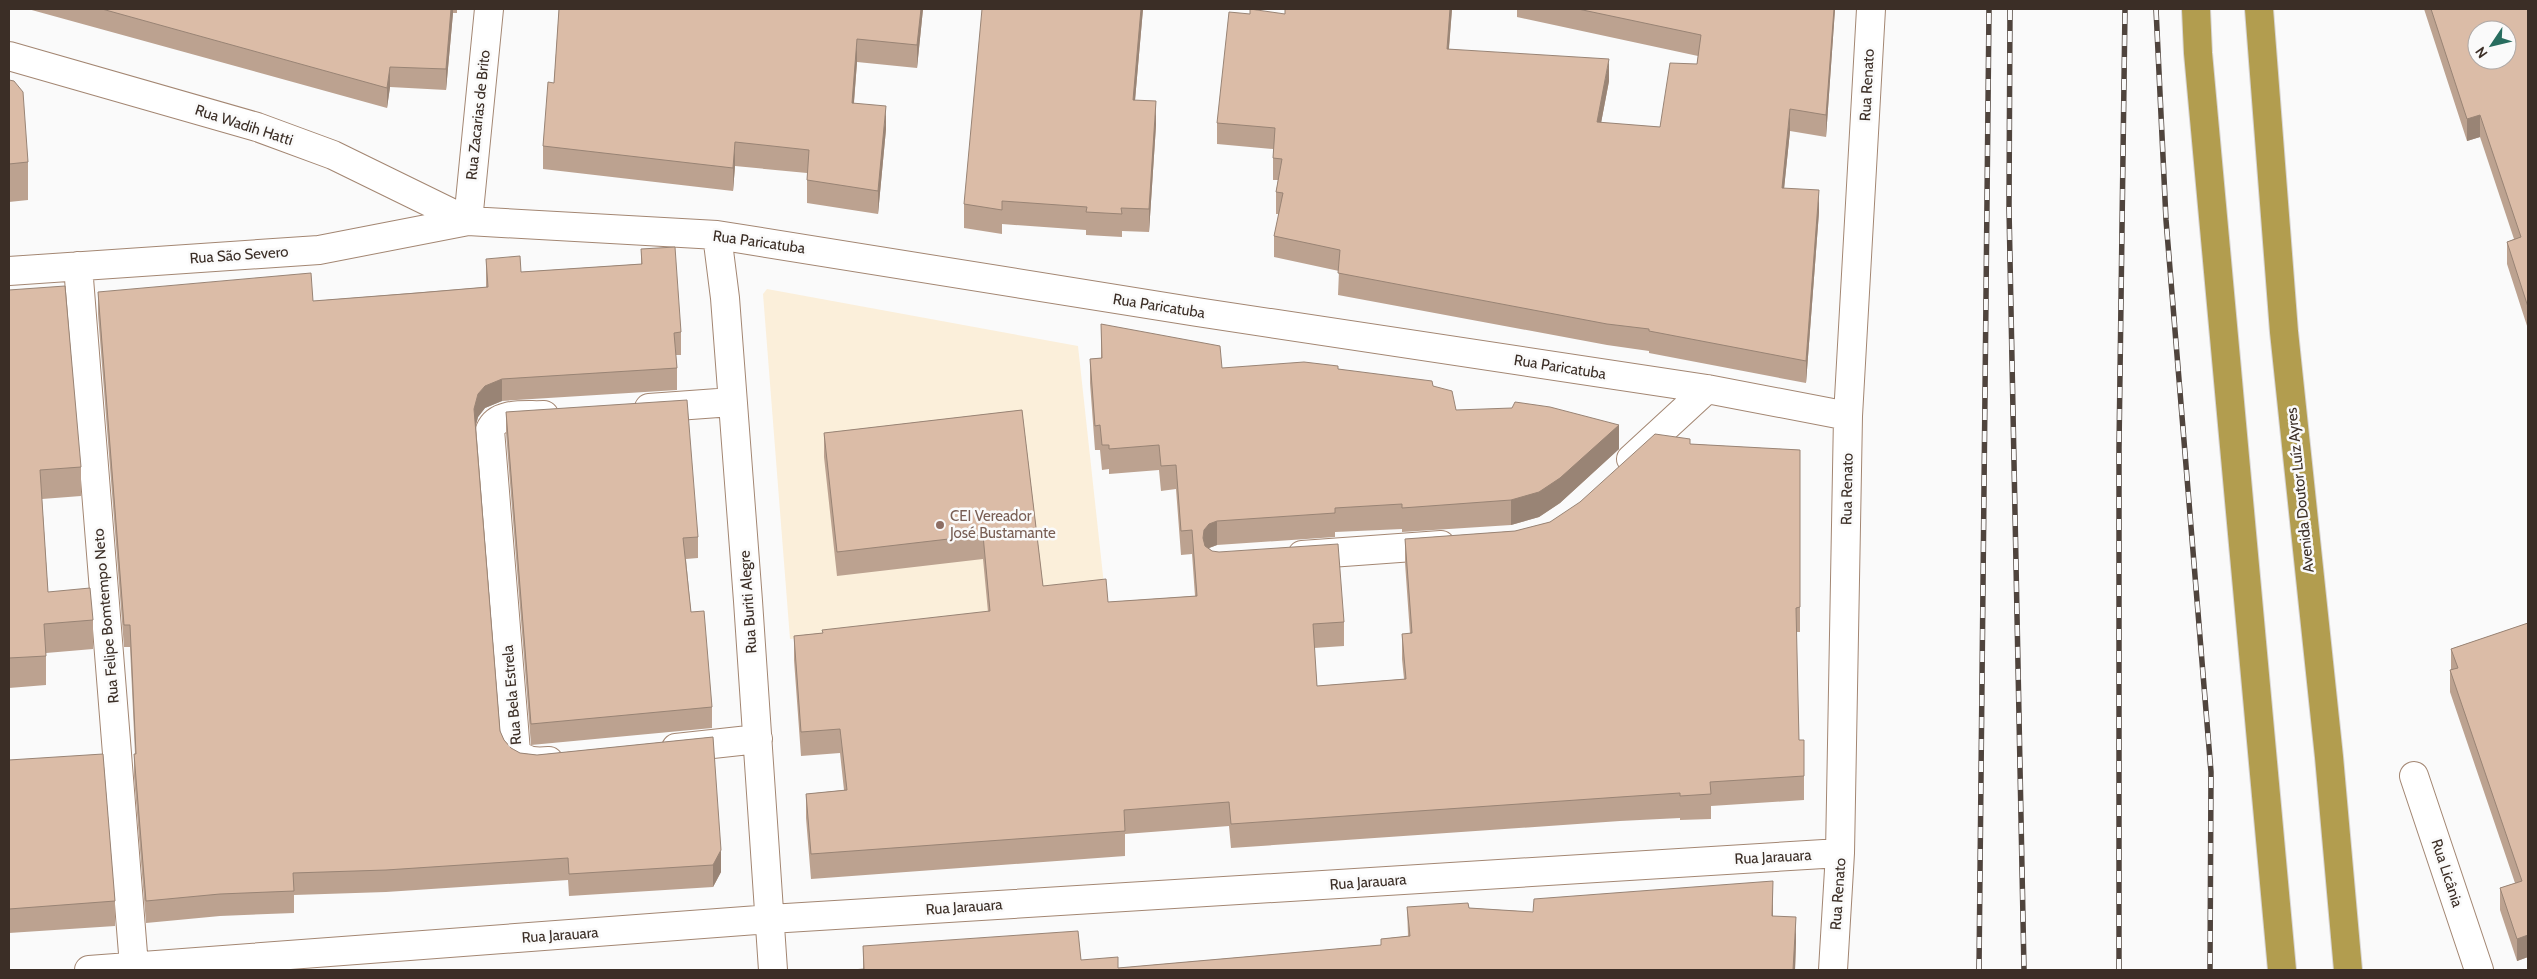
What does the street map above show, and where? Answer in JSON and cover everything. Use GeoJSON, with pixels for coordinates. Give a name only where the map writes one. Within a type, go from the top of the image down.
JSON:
{"type":"FeatureCollection","features":[{"type":"Feature","properties":{"kind":"highway"},"geometry":{"type":"LineString","coordinates":[[2196,9],[2198,52],[2282,970]]}},
{"type":"Feature","properties":{"kind":"highway","name":"Avenida Doutor Luíz Ayres"},"geometry":{"type":"LineString","coordinates":[[2259,9],[2284,332],[2348,970]]}},
{"type":"Feature","properties":{"kind":"street","name":"Rua Zacarias de Brito"},"geometry":{"type":"LineString","coordinates":[[468,222],[489,9]]}},
{"type":"Feature","properties":{"kind":"street","name":"Rua Renato"},"geometry":{"type":"LineString","coordinates":[[1833,970],[1840,853],[1848,416],[1871,9]]}},
{"type":"Feature","properties":{"kind":"street","name":"Rua Wadih Hatti"},"geometry":{"type":"LineString","coordinates":[[9,56],[257,127],[333,155],[468,222]]}},
{"type":"Feature","properties":{"kind":"street","name":"Rua Paricatuba"},"geometry":{"type":"LineString","coordinates":[[468,222],[717,235],[1197,312],[1706,389],[1848,416]]}},
{"type":"Feature","properties":{"kind":"street","name":"Rua São Severo"},"geometry":{"type":"LineString","coordinates":[[9,270],[319,250],[468,222]]}},
{"type":"Feature","properties":{"kind":"street","name":"Rua Buriti Alegre"},"geometry":{"type":"LineString","coordinates":[[717,235],[758,739],[773,970]]}},
{"type":"Feature","properties":{"kind":"street","name":"Rua Felipe Bomtempo Neto"},"geometry":{"type":"LineString","coordinates":[[78,266],[134,966]]}},
{"type":"Feature","properties":{"kind":"street"},"geometry":{"type":"LineString","coordinates":[[1613,475],[1706,389]]}},
{"type":"Feature","properties":{"kind":"street"},"geometry":{"type":"LineString","coordinates":[[627,409],[732,402]]}},
{"type":"Feature","properties":{"kind":"street","name":"Rua Bela Estrela"},"geometry":{"type":"LineString","coordinates":[[570,413],[503,417],[493,422],[490,430],[516,752],[523,760],[536,762],[574,758]]}},
{"type":"Feature","properties":{"kind":"street"},"geometry":{"type":"LineString","coordinates":[[1278,556],[1465,544]]}},
{"type":"Feature","properties":{"kind":"street"},"geometry":{"type":"LineString","coordinates":[[652,750],[758,739]]}},
{"type":"Feature","properties":{"kind":"street","name":"Rua Licânia"},"geometry":{"type":"LineString","coordinates":[[2414,776],[2479,970]]}},
{"type":"Feature","properties":{"kind":"street","name":"Rua Jarauara"},"geometry":{"type":"LineString","coordinates":[[89,970],[770,919],[1840,853]]}},
{"type":"Feature","properties":{"kind":"shaded area","name":"CEI Vereador José Bustamante"},"geometry":{"type":"Polygon","coordinates":[[[767,289],[1078,346],[1106,603],[790,639],[763,294],[767,289]]]}},
{"type":"Feature","properties":{"kind":"building"},"geometry":{"type":"Polygon","coordinates":[[[102,9],[451,9],[446,69],[390,67],[387,88],[102,9]]]}},
{"type":"Feature","properties":{"kind":"building"},"geometry":{"type":"Polygon","coordinates":[[[559,9],[921,9],[917,45],[857,39],[852,103],[886,106],[878,191],[807,180],[809,150],[735,142],[733,168],[543,146],[548,82],[554,83],[559,9]]]}},
{"type":"Feature","properties":{"kind":"building"},"geometry":{"type":"Polygon","coordinates":[[[982,9],[1141,9],[1133,100],[1156,101],[1149,209],[1121,208],[1122,214],[1086,212],[1087,207],[1002,201],[1002,210],[964,204],[982,9]]]}},
{"type":"Feature","properties":{"kind":"building"},"geometry":{"type":"Polygon","coordinates":[[[1250,9],[1285,14],[1285,9],[1450,9],[1447,49],[1609,59],[1597,122],[1660,127],[1670,63],[1697,64],[1701,35],[1578,9],[1834,9],[1826,115],[1790,109],[1782,188],[1819,190],[1806,361],[1649,331],[1649,329],[1607,324],[1338,273],[1340,250],[1274,236],[1283,193],[1276,192],[1282,159],[1273,158],[1275,128],[1217,123],[1229,12],[1250,14],[1250,9]]]}},
{"type":"Feature","properties":{"kind":"building"},"geometry":{"type":"Polygon","coordinates":[[[2431,9],[2528,9],[2528,307],[2507,242],[2521,237],[2480,115],[2467,119],[2431,9]]]}},
{"type":"Feature","properties":{"kind":"building"},"geometry":{"type":"Polygon","coordinates":[[[9,80],[14,81],[23,92],[28,162],[9,164],[9,80]]]}},
{"type":"Feature","properties":{"kind":"building"},"geometry":{"type":"Polygon","coordinates":[[[675,247],[681,332],[674,333],[677,368],[502,379],[485,386],[478,394],[474,409],[500,731],[504,740],[511,748],[520,753],[537,755],[713,737],[721,850],[713,865],[569,874],[568,858],[386,870],[293,873],[294,891],[220,894],[146,901],[134,754],[136,754],[130,625],[124,625],[98,292],[311,273],[313,301],[417,293],[488,287],[486,259],[520,256],[521,272],[642,264],[641,249],[675,247]]]}},
{"type":"Feature","properties":{"kind":"building"},"geometry":{"type":"Polygon","coordinates":[[[65,286],[81,467],[40,470],[48,592],[90,588],[93,620],[44,624],[46,656],[9,658],[9,290],[65,286]]]}},
{"type":"Feature","properties":{"kind":"building"},"geometry":{"type":"Polygon","coordinates":[[[1101,324],[1220,346],[1222,368],[1304,362],[1338,366],[1338,369],[1432,381],[1433,386],[1452,391],[1456,410],[1512,408],[1515,402],[1550,407],[1619,425],[1560,478],[1539,492],[1511,500],[1402,508],[1402,504],[1335,508],[1335,513],[1217,521],[1209,524],[1204,530],[1203,538],[1205,546],[1212,551],[1338,544],[1344,622],[1313,624],[1317,686],[1406,679],[1402,634],[1412,633],[1405,539],[1515,531],[1550,522],[1580,502],[1655,434],[1690,439],[1690,444],[1800,450],[1800,607],[1796,608],[1799,740],[1804,740],[1804,776],[1710,782],[1711,794],[1680,796],[1680,793],[1231,824],[1229,802],[1124,810],[1125,831],[811,854],[806,794],[847,790],[840,729],[801,732],[794,636],[823,633],[822,630],[990,611],[983,535],[837,552],[824,433],[1022,410],[1043,586],[1106,579],[1108,602],[1197,596],[1192,530],[1181,531],[1176,465],[1161,466],[1159,445],[1109,449],[1109,445],[1102,445],[1100,425],[1095,426],[1090,359],[1102,358],[1101,324]]]}},
{"type":"Feature","properties":{"kind":"building"},"geometry":{"type":"Polygon","coordinates":[[[687,400],[698,537],[683,538],[691,612],[704,611],[712,707],[531,724],[506,412],[687,400]]]}},
{"type":"Feature","properties":{"kind":"building"},"geometry":{"type":"Polygon","coordinates":[[[2528,623],[2528,935],[2517,939],[2500,888],[2522,881],[2450,670],[2458,668],[2451,649],[2528,623]]]}},
{"type":"Feature","properties":{"kind":"building"},"geometry":{"type":"Polygon","coordinates":[[[103,754],[115,901],[9,909],[9,760],[103,754]]]}},
{"type":"Feature","properties":{"kind":"building"},"geometry":{"type":"Polygon","coordinates":[[[1773,881],[1772,916],[1796,917],[1793,970],[852,970],[864,969],[863,946],[1078,931],[1081,960],[1118,957],[1118,968],[1381,945],[1381,939],[1410,936],[1407,907],[1468,903],[1469,908],[1533,912],[1534,899],[1773,881]]]}},
{"type":"Feature","properties":{"kind":"railway"},"geometry":{"type":"LineString","coordinates":[[1979,970],[1989,9]]}},
{"type":"Feature","properties":{"kind":"railway"},"geometry":{"type":"LineString","coordinates":[[2010,9],[2009,208],[2024,970]]}},
{"type":"Feature","properties":{"kind":"railway"},"geometry":{"type":"LineString","coordinates":[[2119,970],[2119,448],[2125,9]]}},
{"type":"Feature","properties":{"kind":"railway"},"geometry":{"type":"LineString","coordinates":[[2156,9],[2166,220],[2211,772],[2210,970]]}},
{"type":"Feature","properties":{"kind":"place","name":"CEI Vereador José Bustamante"},"geometry":{"type":"Point","coordinates":[940,525]}}]}
